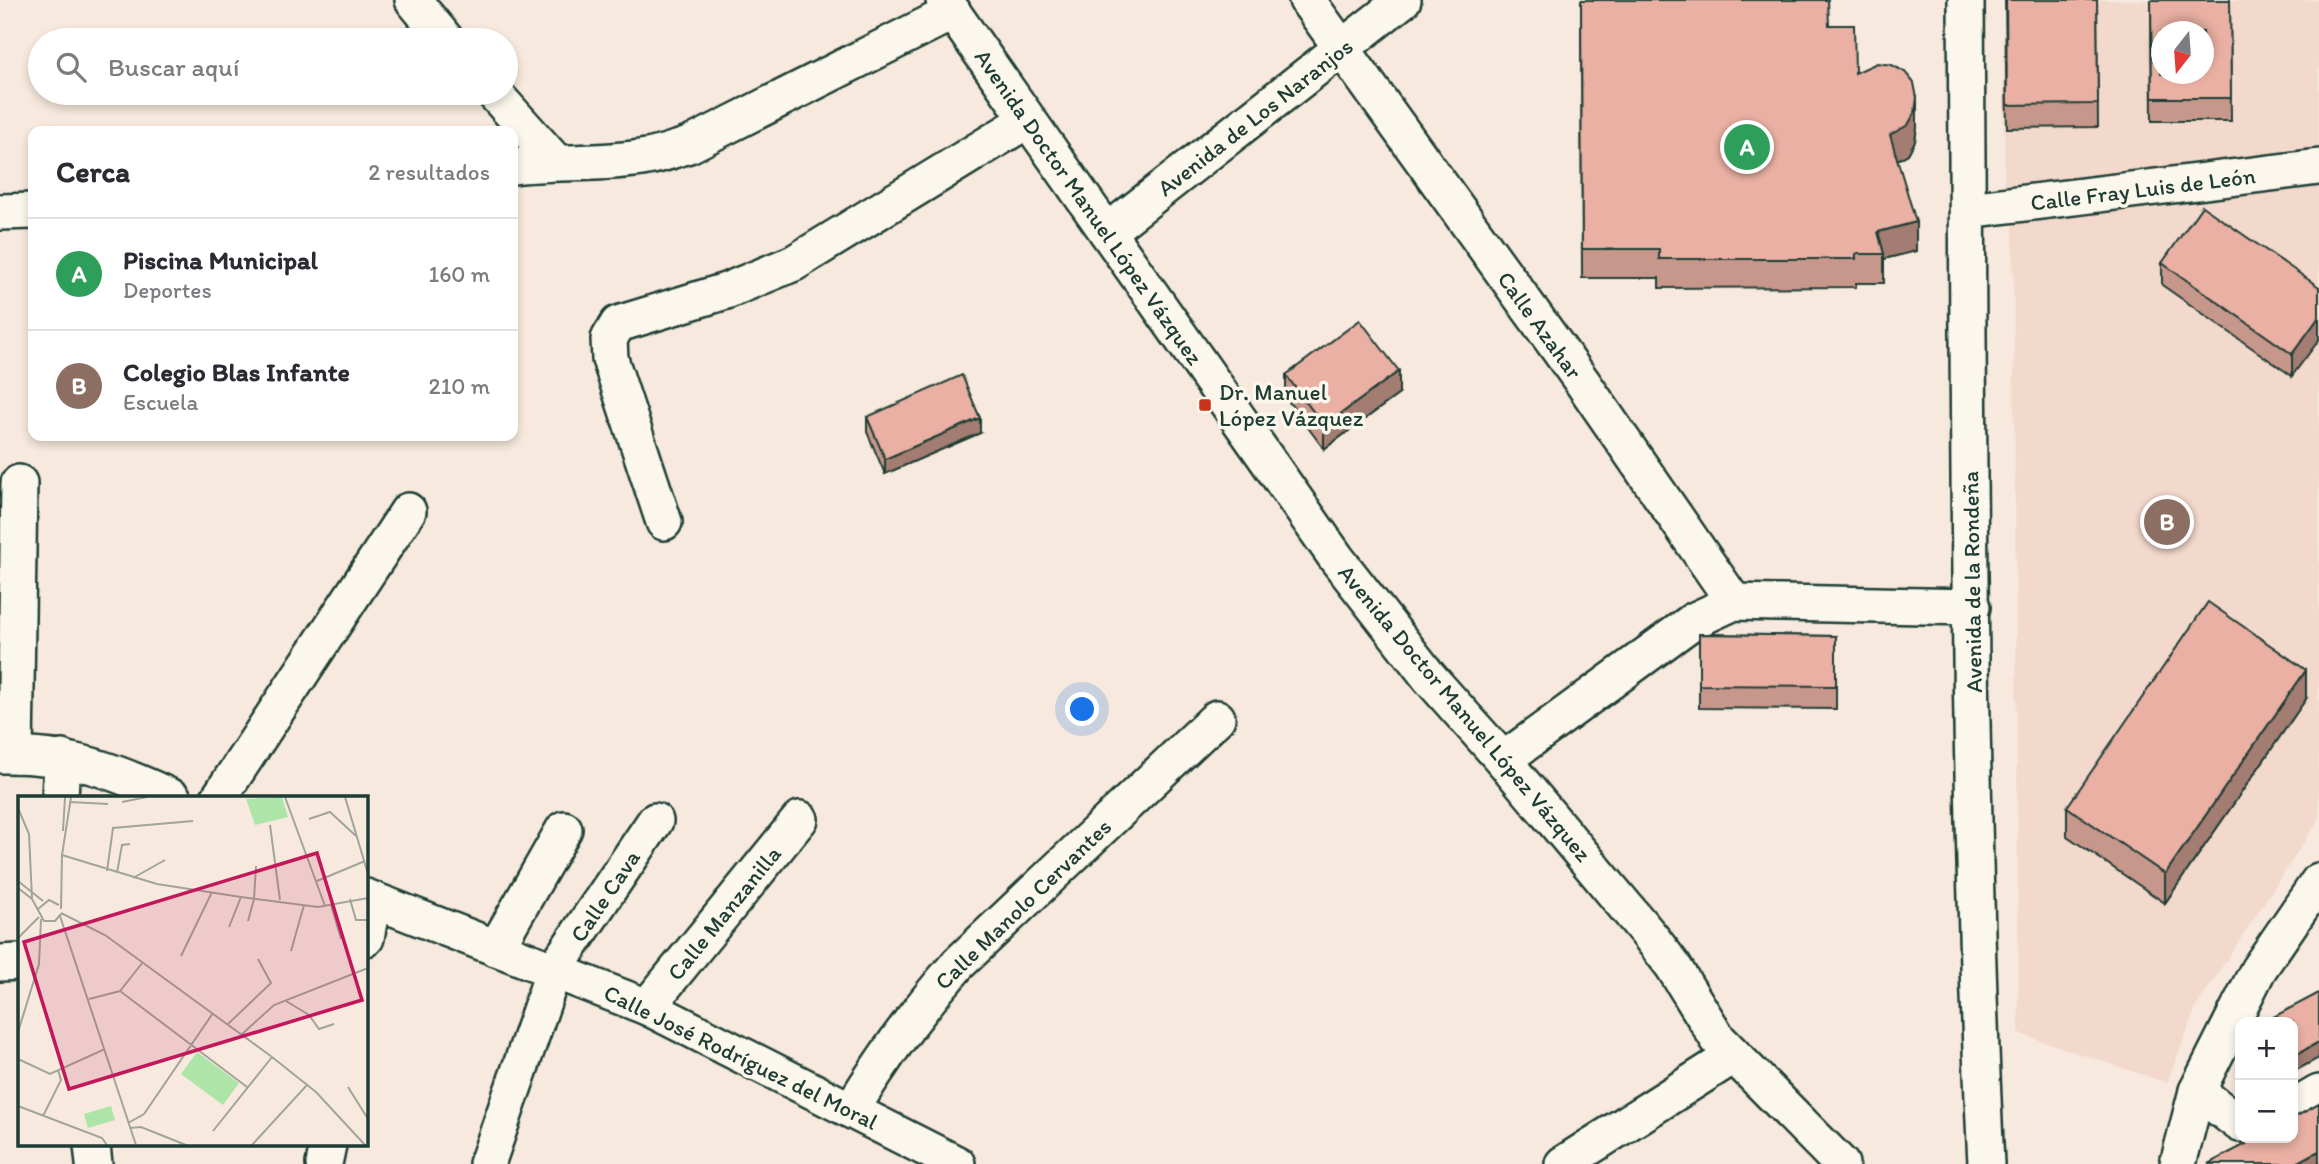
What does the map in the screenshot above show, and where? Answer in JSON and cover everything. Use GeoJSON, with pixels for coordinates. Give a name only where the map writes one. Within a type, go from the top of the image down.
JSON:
{"type":"FeatureCollection","features":[{"type":"Feature","properties":{"kind":"street"},"geometry":{"type":"LineString","coordinates":[[413,0],[436,28]]}},
{"type":"Feature","properties":{"kind":"street","name":"Calle Azahar"},"geometry":{"type":"LineString","coordinates":[[1307,0],[1583,383],[1734,602]]}},
{"type":"Feature","properties":{"kind":"street","name":"Avenida de Los Naranjos"},"geometry":{"type":"LineString","coordinates":[[1107,232],[1403,0]]}},
{"type":"Feature","properties":{"kind":"street","name":"Avenida de la Rondeña"},"geometry":{"type":"LineString","coordinates":[[1966,0],[1972,607],[1980,1041],[1986,1164]]}},
{"type":"Feature","properties":{"kind":"street"},"geometry":{"type":"LineString","coordinates":[[518,165],[649,157],[689,145],[948,6]]}},
{"type":"Feature","properties":{"kind":"street","name":"Avenida Doctor Manuel López Vázquez"},"geometry":{"type":"LineString","coordinates":[[948,6],[1026,121],[1337,559],[1429,677],[1503,760],[1673,966],[1718,1039],[1841,1164]]}},
{"type":"Feature","properties":{"kind":"street"},"geometry":{"type":"LineString","coordinates":[[505,105],[555,161]]}},
{"type":"Feature","properties":{"kind":"street"},"geometry":{"type":"LineString","coordinates":[[664,522],[610,359],[609,339],[618,324],[726,291],[794,263],[1026,121]]}},
{"type":"Feature","properties":{"kind":"street","name":"Calle Fray Luis de León"},"geometry":{"type":"LineString","coordinates":[[1968,211],[2319,167]]}},
{"type":"Feature","properties":{"kind":"street"},"geometry":{"type":"LineString","coordinates":[[0,212],[28,211]]}},
{"type":"Feature","properties":{"kind":"street"},"geometry":{"type":"LineString","coordinates":[[19,483],[7,755],[62,758],[112,770],[169,796]]}},
{"type":"Feature","properties":{"kind":"street"},"geometry":{"type":"LineString","coordinates":[[220,796],[408,511]]}},
{"type":"Feature","properties":{"kind":"street"},"geometry":{"type":"LineString","coordinates":[[1503,760],[1693,621],[1734,602],[1972,607]]}},
{"type":"Feature","properties":{"kind":"street","name":"Calle Manolo Cervantes"},"geometry":{"type":"LineString","coordinates":[[851,1110],[891,1049],[958,964],[1217,718]]}},
{"type":"Feature","properties":{"kind":"street"},"geometry":{"type":"LineString","coordinates":[[60,796],[62,758]]}},
{"type":"Feature","properties":{"kind":"street","name":"Calle Manzanilla"},"geometry":{"type":"LineString","coordinates":[[647,1007],[800,819]]}},
{"type":"Feature","properties":{"kind":"street","name":"Calle Cava"},"geometry":{"type":"LineString","coordinates":[[487,1164],[554,971],[655,821]]}},
{"type":"Feature","properties":{"kind":"street"},"geometry":{"type":"LineString","coordinates":[[496,948],[565,829]]}},
{"type":"Feature","properties":{"kind":"street"},"geometry":{"type":"LineString","coordinates":[[2178,1164],[2197,1091],[2258,970],[2319,881]]}},
{"type":"Feature","properties":{"kind":"street","name":"Calle José Rodríguez del Moral"},"geometry":{"type":"LineString","coordinates":[[369,898],[647,1007],[851,1110],[944,1161]]}},
{"type":"Feature","properties":{"kind":"street"},"geometry":{"type":"LineString","coordinates":[[0,963],[18,962]]}},
{"type":"Feature","properties":{"kind":"street"},"geometry":{"type":"LineString","coordinates":[[1563,1164],[1733,1056]]}},
{"type":"Feature","properties":{"kind":"street"},"geometry":{"type":"LineString","coordinates":[[2197,1091],[2235,1120]]}},
{"type":"Feature","properties":{"kind":"street"},"geometry":{"type":"LineString","coordinates":[[2298,1105],[2319,1093]]}},
{"type":"Feature","properties":{"kind":"street"},"geometry":{"type":"LineString","coordinates":[[92,1146],[94,1164]]}},
{"type":"Feature","properties":{"kind":"street"},"geometry":{"type":"LineString","coordinates":[[324,1164],[328,1146]]}},
{"type":"Feature","properties":{"kind":"shaded area"},"geometry":{"type":"Polygon","coordinates":[[[2004,0],[2319,0],[2319,151],[2004,188],[2004,0]]]}},
{"type":"Feature","properties":{"kind":"shaded area"},"geometry":{"type":"Polygon","coordinates":[[[2319,187],[2319,819],[2197,1005],[2167,1083],[2019,1033],[2013,224],[2319,187]]]}},
{"type":"Feature","properties":{"kind":"building"},"geometry":{"type":"Polygon","coordinates":[[[1581,0],[1828,0],[1829,25],[1854,25],[1855,73],[1877,63],[1892,65],[1905,72],[1914,83],[1917,98],[1915,112],[1908,125],[1890,135],[1916,222],[1878,232],[1884,254],[1856,254],[1856,259],[1659,259],[1659,249],[1582,249],[1581,0]]]}},
{"type":"Feature","properties":{"kind":"building"},"geometry":{"type":"Polygon","coordinates":[[[2006,0],[2097,0],[2098,104],[2007,105],[2006,0]]]}},
{"type":"Feature","properties":{"kind":"building"},"geometry":{"type":"Polygon","coordinates":[[[2151,0],[2230,0],[2231,98],[2152,98],[2152,84],[2214,84],[2214,21],[2151,21],[2151,0]]]}},
{"type":"Feature","properties":{"kind":"building"},"geometry":{"type":"Polygon","coordinates":[[[2202,206],[2319,287],[2319,317],[2292,354],[2162,263],[2202,206]]]}},
{"type":"Feature","properties":{"kind":"building"},"geometry":{"type":"Polygon","coordinates":[[[1360,320],[1399,371],[1324,426],[1286,375],[1360,320]]]}},
{"type":"Feature","properties":{"kind":"building"},"geometry":{"type":"Polygon","coordinates":[[[962,375],[980,418],[885,459],[867,417],[962,375]]]}},
{"type":"Feature","properties":{"kind":"building"},"geometry":{"type":"Polygon","coordinates":[[[2208,602],[2306,670],[2165,874],[2067,807],[2208,602]]]}},
{"type":"Feature","properties":{"kind":"building"},"geometry":{"type":"Polygon","coordinates":[[[1699,634],[1836,636],[1836,686],[1699,685],[1699,634]]]}},
{"type":"Feature","properties":{"kind":"building"},"geometry":{"type":"Polygon","coordinates":[[[2319,993],[2319,1042],[2298,1053],[2298,1017],[2273,1017],[2319,993]]]}},
{"type":"Feature","properties":{"kind":"building"},"geometry":{"type":"Polygon","coordinates":[[[2319,1104],[2319,1151],[2295,1164],[2208,1164],[2248,1143],[2298,1143],[2298,1115],[2319,1104]]]}},
{"type":"Feature","properties":{"kind":"place","name":"Piscina Municipal"},"geometry":{"type":"Point","coordinates":[1747,147]}},
{"type":"Feature","properties":{"kind":"place","name":"Dr. Manuel López Vázquez"},"geometry":{"type":"Point","coordinates":[1205,405]}},
{"type":"Feature","properties":{"kind":"place","name":"Colegio Blas Infante"},"geometry":{"type":"Point","coordinates":[2167,522]}}]}
